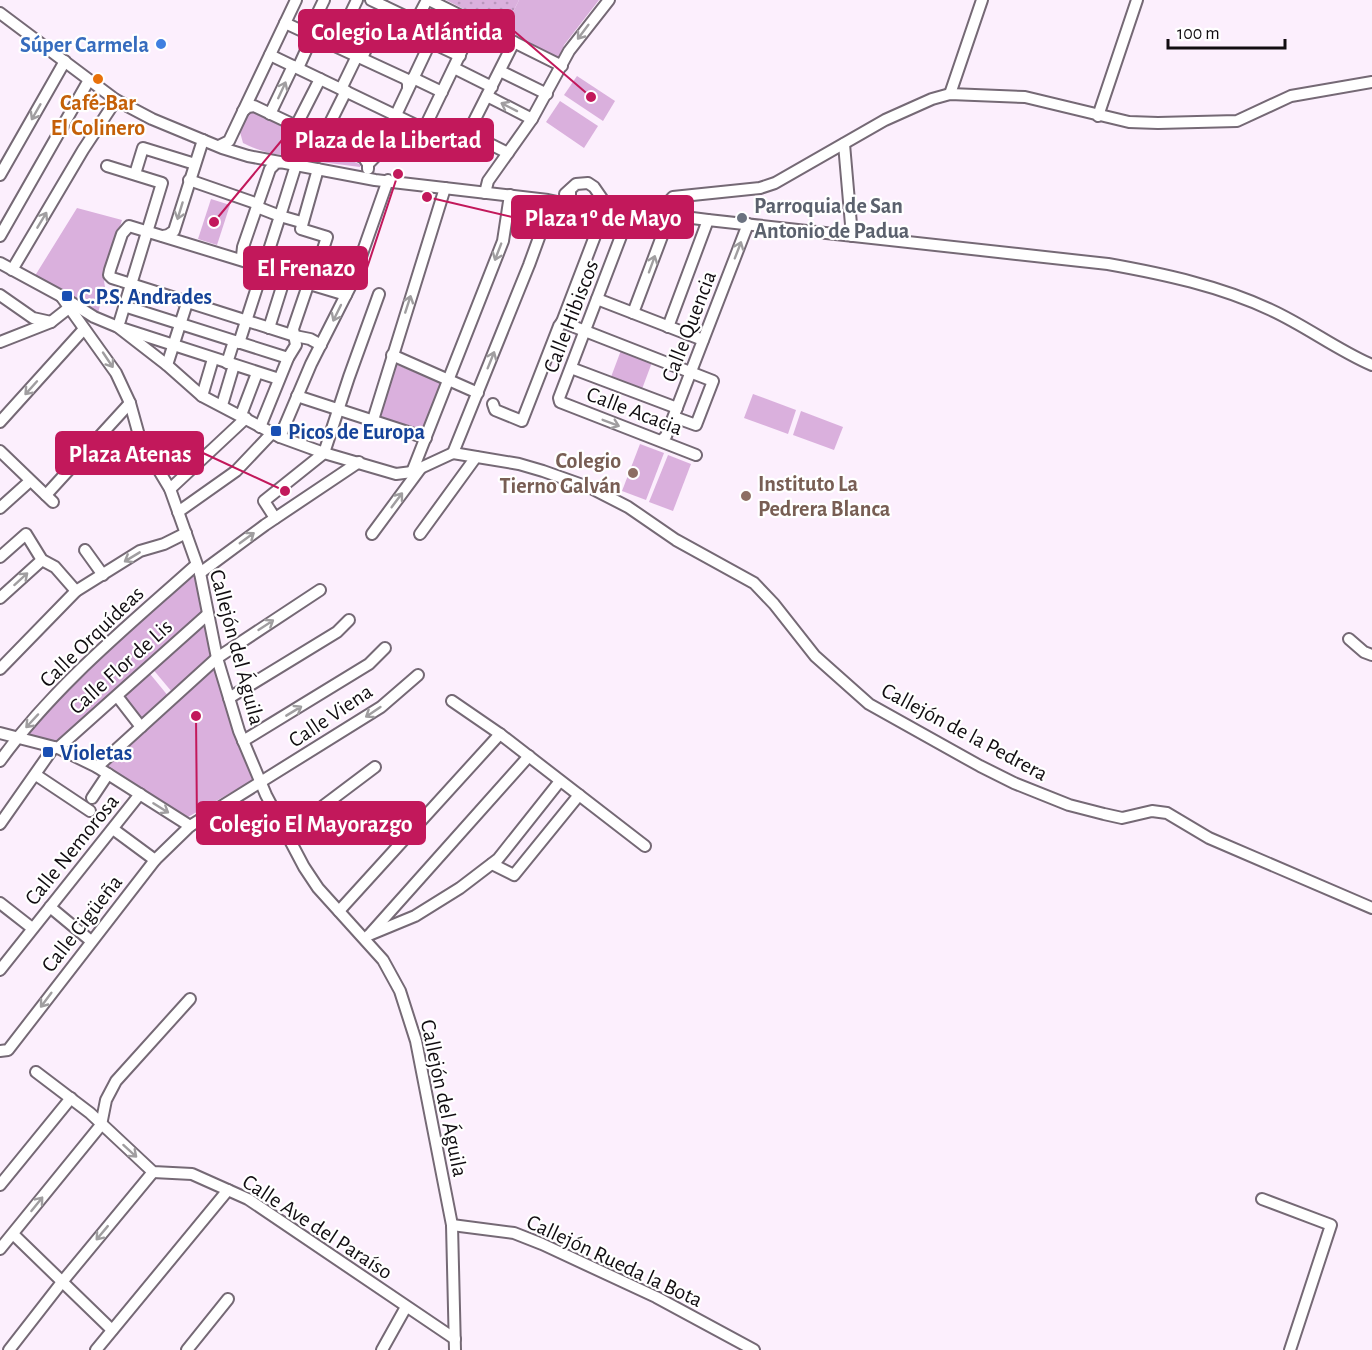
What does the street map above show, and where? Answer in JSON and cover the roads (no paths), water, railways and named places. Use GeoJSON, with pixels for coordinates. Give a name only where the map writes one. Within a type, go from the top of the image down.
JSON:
{"type":"FeatureCollection","features":[{"type":"Feature","properties":{"kind":"street"},"geometry":{"type":"LineString","coordinates":[[219,146],[229,141],[296,0]]}},
{"type":"Feature","properties":{"kind":"street"},"geometry":{"type":"LineString","coordinates":[[270,114],[311,34],[324,0]]}},
{"type":"Feature","properties":{"kind":"street"},"geometry":{"type":"LineString","coordinates":[[335,46],[357,0]]}},
{"type":"Feature","properties":{"kind":"street"},"geometry":{"type":"LineString","coordinates":[[416,21],[428,0],[562,66]]}},
{"type":"Feature","properties":{"kind":"street"},"geometry":{"type":"LineString","coordinates":[[485,193],[488,181],[532,119],[575,42],[609,0]]}},
{"type":"Feature","properties":{"kind":"street"},"geometry":{"type":"LineString","coordinates":[[950,94],[982,0]]}},
{"type":"Feature","properties":{"kind":"street"},"geometry":{"type":"LineString","coordinates":[[1098,116],[1137,0]]}},
{"type":"Feature","properties":{"kind":"street"},"geometry":{"type":"LineString","coordinates":[[322,139],[359,57],[378,3],[430,28],[432,38],[460,56]]}},
{"type":"Feature","properties":{"kind":"street"},"geometry":{"type":"LineString","coordinates":[[360,176],[365,173],[376,156],[446,9]]}},
{"type":"Feature","properties":{"kind":"street"},"geometry":{"type":"LineString","coordinates":[[0,13],[116,100],[152,119],[248,156],[375,180],[567,203],[583,211],[609,206],[708,220],[1108,264],[1164,274],[1268,309],[1372,365]]}},
{"type":"Feature","properties":{"kind":"street"},"geometry":{"type":"LineString","coordinates":[[285,23],[406,79],[408,83],[442,92]]}},
{"type":"Feature","properties":{"kind":"street"},"geometry":{"type":"LineString","coordinates":[[425,127],[476,23]]}},
{"type":"Feature","properties":{"kind":"street"},"geometry":{"type":"LineString","coordinates":[[468,133],[514,42]]}},
{"type":"Feature","properties":{"kind":"street"},"geometry":{"type":"LineString","coordinates":[[270,55],[425,127],[451,137],[468,133],[508,153]]}},
{"type":"Feature","properties":{"kind":"street"},"geometry":{"type":"LineString","coordinates":[[0,175],[65,61]]}},
{"type":"Feature","properties":{"kind":"street"},"geometry":{"type":"LineString","coordinates":[[454,68],[532,119]]}},
{"type":"Feature","properties":{"kind":"street"},"geometry":{"type":"LineString","coordinates":[[500,71],[547,94]]}},
{"type":"Feature","properties":{"kind":"street"},"geometry":{"type":"LineString","coordinates":[[296,126],[320,79]]}},
{"type":"Feature","properties":{"kind":"street"},"geometry":{"type":"LineString","coordinates":[[0,236],[89,80]]}},
{"type":"Feature","properties":{"kind":"street"},"geometry":{"type":"LineString","coordinates":[[658,213],[673,196],[768,186],[885,120],[932,99],[950,94],[1025,97],[1129,122],[1237,121],[1292,96],[1372,82]]}},
{"type":"Feature","properties":{"kind":"street"},"geometry":{"type":"LineString","coordinates":[[12,270],[83,150],[116,100]]}},
{"type":"Feature","properties":{"kind":"street"},"geometry":{"type":"LineString","coordinates":[[243,111],[254,106],[364,158],[368,166],[384,180]]}},
{"type":"Feature","properties":{"kind":"street"},"geometry":{"type":"LineString","coordinates":[[238,122],[236,134],[239,144],[256,156]]}},
{"type":"Feature","properties":{"kind":"street"},"geometry":{"type":"LineString","coordinates":[[163,236],[174,231],[203,140]]}},
{"type":"Feature","properties":{"kind":"street"},"geometry":{"type":"LineString","coordinates":[[844,144],[852,236]]}},
{"type":"Feature","properties":{"kind":"street"},"geometry":{"type":"LineString","coordinates":[[135,174],[143,148],[195,164]]}},
{"type":"Feature","properties":{"kind":"street"},"geometry":{"type":"LineString","coordinates":[[245,261],[241,253],[271,166],[283,162]]}},
{"type":"Feature","properties":{"kind":"street"},"geometry":{"type":"LineString","coordinates":[[222,405],[230,364],[296,165]]}},
{"type":"Feature","properties":{"kind":"street"},"geometry":{"type":"LineString","coordinates":[[107,166],[162,183],[118,327]]}},
{"type":"Feature","properties":{"kind":"street"},"geometry":{"type":"LineString","coordinates":[[306,284],[313,280],[327,237],[301,229],[301,222],[318,169]]}},
{"type":"Feature","properties":{"kind":"street"},"geometry":{"type":"LineString","coordinates":[[189,180],[301,222]]}},
{"type":"Feature","properties":{"kind":"street"},"geometry":{"type":"LineString","coordinates":[[178,512],[236,471],[276,435],[346,295],[384,180]]}},
{"type":"Feature","properties":{"kind":"street"},"geometry":{"type":"LineString","coordinates":[[118,327],[167,364],[202,396],[276,435],[324,453],[396,474],[417,469],[453,453],[529,265],[550,201],[576,184],[584,182],[591,184],[609,206]]}},
{"type":"Feature","properties":{"kind":"street"},"geometry":{"type":"LineString","coordinates":[[373,420],[445,188]]}},
{"type":"Feature","properties":{"kind":"street"},"geometry":{"type":"LineString","coordinates":[[570,190],[569,198],[572,205]]}},
{"type":"Feature","properties":{"kind":"street"},"geometry":{"type":"LineString","coordinates":[[591,208],[596,202],[596,191]]}},
{"type":"Feature","properties":{"kind":"street"},"geometry":{"type":"LineString","coordinates":[[372,534],[417,469],[426,438],[503,241],[510,195]]}},
{"type":"Feature","properties":{"kind":"street"},"geometry":{"type":"LineString","coordinates":[[493,404],[495,410],[522,421],[609,206]]}},
{"type":"Feature","properties":{"kind":"street","name":"Calle Hibiscos"},"geometry":{"type":"LineString","coordinates":[[560,402],[559,398],[631,210]]}},
{"type":"Feature","properties":{"kind":"street"},"geometry":{"type":"LineString","coordinates":[[633,313],[670,215]]}},
{"type":"Feature","properties":{"kind":"street"},"geometry":{"type":"LineString","coordinates":[[668,327],[708,220]]}},
{"type":"Feature","properties":{"kind":"street","name":"Calle Quencia"},"geometry":{"type":"LineString","coordinates":[[662,441],[748,224]]}},
{"type":"Feature","properties":{"kind":"street"},"geometry":{"type":"LineString","coordinates":[[260,427],[288,358],[296,345],[295,336],[293,329],[307,288],[304,280],[129,226],[122,234],[109,275],[116,280],[295,336],[310,339],[321,345]]}},
{"type":"Feature","properties":{"kind":"street"},"geometry":{"type":"LineString","coordinates":[[0,262],[94,317],[173,346],[279,380]]}},
{"type":"Feature","properties":{"kind":"street"},"geometry":{"type":"LineString","coordinates":[[269,328],[286,274]]}},
{"type":"Feature","properties":{"kind":"street"},"geometry":{"type":"LineString","coordinates":[[306,284],[346,295]]}},
{"type":"Feature","properties":{"kind":"street"},"geometry":{"type":"LineString","coordinates":[[275,518],[264,501],[324,453],[379,294]]}},
{"type":"Feature","properties":{"kind":"street"},"geometry":{"type":"LineString","coordinates":[[0,295],[33,318],[51,322]]}},
{"type":"Feature","properties":{"kind":"street","name":"Callejón del Águila"},"geometry":{"type":"LineString","coordinates":[[61,296],[116,373],[130,403],[140,439],[170,489],[198,569],[217,658],[243,741],[261,783],[286,834],[318,888],[366,937],[383,960],[400,991],[416,1041],[452,1225],[455,1344]]}},
{"type":"Feature","properties":{"kind":"street"},"geometry":{"type":"LineString","coordinates":[[597,299],[703,340]]}},
{"type":"Feature","properties":{"kind":"street"},"geometry":{"type":"LineString","coordinates":[[167,364],[188,303]]}},
{"type":"Feature","properties":{"kind":"street"},"geometry":{"type":"LineString","coordinates":[[124,306],[288,358]]}},
{"type":"Feature","properties":{"kind":"street"},"geometry":{"type":"LineString","coordinates":[[0,342],[51,322],[70,308]]}},
{"type":"Feature","properties":{"kind":"street"},"geometry":{"type":"LineString","coordinates":[[560,324],[585,331],[713,381],[696,425],[675,412],[571,368]]}},
{"type":"Feature","properties":{"kind":"street"},"geometry":{"type":"LineString","coordinates":[[0,422],[84,329]]}},
{"type":"Feature","properties":{"kind":"street"},"geometry":{"type":"LineString","coordinates":[[392,355],[478,393]]}},
{"type":"Feature","properties":{"kind":"street"},"geometry":{"type":"LineString","coordinates":[[202,396],[213,359]]}},
{"type":"Feature","properties":{"kind":"street"},"geometry":{"type":"LineString","coordinates":[[170,489],[243,417],[257,372]]}},
{"type":"Feature","properties":{"kind":"street"},"geometry":{"type":"LineString","coordinates":[[297,396],[426,438]]}},
{"type":"Feature","properties":{"kind":"street","name":"Calle Acacia"},"geometry":{"type":"LineString","coordinates":[[560,402],[696,455]]}},
{"type":"Feature","properties":{"kind":"street"},"geometry":{"type":"LineString","coordinates":[[0,451],[50,499],[130,403]]}},
{"type":"Feature","properties":{"kind":"street","name":"Callejón de la Pedrera"},"geometry":{"type":"LineString","coordinates":[[453,453],[519,464],[567,478],[628,507],[675,540],[754,583],[774,604],[815,656],[848,687],[885,715],[1014,783],[1069,805],[1115,817],[1152,810],[1167,813],[1209,838],[1372,908]]}},
{"type":"Feature","properties":{"kind":"street"},"geometry":{"type":"LineString","coordinates":[[420,534],[476,457]]}},
{"type":"Feature","properties":{"kind":"street","name":"Calle Orquídeas"},"geometry":{"type":"LineString","coordinates":[[0,761],[16,738],[90,660],[198,569],[359,462]]}},
{"type":"Feature","properties":{"kind":"street"},"geometry":{"type":"LineString","coordinates":[[0,508],[30,482]]}},
{"type":"Feature","properties":{"kind":"street"},"geometry":{"type":"LineString","coordinates":[[0,669],[76,591],[140,551],[164,544],[186,533]]}},
{"type":"Feature","properties":{"kind":"street"},"geometry":{"type":"LineString","coordinates":[[0,557],[26,534],[42,560],[55,567],[76,591]]}},
{"type":"Feature","properties":{"kind":"street"},"geometry":{"type":"LineString","coordinates":[[85,550],[103,575]]}},
{"type":"Feature","properties":{"kind":"street"},"geometry":{"type":"LineString","coordinates":[[0,598],[42,560]]}},
{"type":"Feature","properties":{"kind":"street"},"geometry":{"type":"LineString","coordinates":[[97,767],[217,658],[320,590]]}},
{"type":"Feature","properties":{"kind":"street","name":"Calle Flor de Lis"},"geometry":{"type":"LineString","coordinates":[[0,824],[56,748],[208,614]]}},
{"type":"Feature","properties":{"kind":"street"},"geometry":{"type":"LineString","coordinates":[[230,699],[337,632],[349,620]]}},
{"type":"Feature","properties":{"kind":"street"},"geometry":{"type":"LineString","coordinates":[[1349,639],[1364,652],[1372,655]]}},
{"type":"Feature","properties":{"kind":"street"},"geometry":{"type":"LineString","coordinates":[[243,741],[369,664],[385,648]]}},
{"type":"Feature","properties":{"kind":"street","name":"Calle Viena"},"geometry":{"type":"LineString","coordinates":[[190,826],[381,707],[418,675]]}},
{"type":"Feature","properties":{"kind":"street"},"geometry":{"type":"LineString","coordinates":[[117,696],[141,727]]}},
{"type":"Feature","properties":{"kind":"street"},"geometry":{"type":"LineString","coordinates":[[452,700],[500,734],[645,846]]}},
{"type":"Feature","properties":{"kind":"street"},"geometry":{"type":"LineString","coordinates":[[0,733],[56,748],[97,767],[190,826]]}},
{"type":"Feature","properties":{"kind":"street"},"geometry":{"type":"LineString","coordinates":[[339,911],[500,734]]}},
{"type":"Feature","properties":{"kind":"street"},"geometry":{"type":"LineString","coordinates":[[366,937],[529,756]]}},
{"type":"Feature","properties":{"kind":"street"},"geometry":{"type":"LineString","coordinates":[[286,834],[375,767]]}},
{"type":"Feature","properties":{"kind":"street"},"geometry":{"type":"LineString","coordinates":[[92,798],[108,774]]}},
{"type":"Feature","properties":{"kind":"street"},"geometry":{"type":"LineString","coordinates":[[36,775],[90,811]]}},
{"type":"Feature","properties":{"kind":"street"},"geometry":{"type":"LineString","coordinates":[[366,937],[415,916],[460,888],[492,864],[560,781]]}},
{"type":"Feature","properties":{"kind":"street","name":"Calle Nemorosa"},"geometry":{"type":"LineString","coordinates":[[0,970],[140,794]]}},
{"type":"Feature","properties":{"kind":"street"},"geometry":{"type":"LineString","coordinates":[[492,864],[514,874],[579,795]]}},
{"type":"Feature","properties":{"kind":"street","name":"Calle Cigüeña"},"geometry":{"type":"LineString","coordinates":[[4,1050],[155,860],[190,826]]}},
{"type":"Feature","properties":{"kind":"street"},"geometry":{"type":"LineString","coordinates":[[113,829],[155,860]]}},
{"type":"Feature","properties":{"kind":"street"},"geometry":{"type":"LineString","coordinates":[[0,903],[32,928]]}},
{"type":"Feature","properties":{"kind":"street"},"geometry":{"type":"LineString","coordinates":[[50,907],[91,941]]}},
{"type":"Feature","properties":{"kind":"street"},"geometry":{"type":"LineString","coordinates":[[0,1249],[101,1125],[106,1100],[116,1081],[190,999]]}},
{"type":"Feature","properties":{"kind":"street"},"geometry":{"type":"LineString","coordinates":[[9,1350],[153,1172],[90,1113],[36,1072]]}},
{"type":"Feature","properties":{"kind":"street"},"geometry":{"type":"LineString","coordinates":[[0,1185],[70,1098]]}},
{"type":"Feature","properties":{"kind":"street","name":"Calle Ave del Paraíso"},"geometry":{"type":"LineString","coordinates":[[153,1172],[192,1174],[248,1199],[406,1307],[455,1344]]}},
{"type":"Feature","properties":{"kind":"street"},"geometry":{"type":"LineString","coordinates":[[96,1350],[228,1190]]}},
{"type":"Feature","properties":{"kind":"street"},"geometry":{"type":"LineString","coordinates":[[1262,1198],[1331,1225],[1290,1350]]}},
{"type":"Feature","properties":{"kind":"street","name":"Callejón Rueda la Bota"},"geometry":{"type":"LineString","coordinates":[[452,1225],[514,1233],[542,1244],[656,1297],[754,1350]]}},
{"type":"Feature","properties":{"kind":"street"},"geometry":{"type":"LineString","coordinates":[[13,1234],[112,1330]]}},
{"type":"Feature","properties":{"kind":"street"},"geometry":{"type":"LineString","coordinates":[[187,1350],[228,1299]]}},
{"type":"Feature","properties":{"kind":"street"},"geometry":{"type":"LineString","coordinates":[[382,1350],[406,1307]]}},
{"type":"Feature","properties":{"kind":"place","name":"Súper Carmela"},"geometry":{"type":"Point","coordinates":[161,44]}},
{"type":"Feature","properties":{"kind":"place","name":"Café-Bar El Colinero"},"geometry":{"type":"Point","coordinates":[98,79]}},
{"type":"Feature","properties":{"kind":"place","name":"Colegio La Atlántida"},"geometry":{"type":"Point","coordinates":[591,97]}},
{"type":"Feature","properties":{"kind":"place","name":"El Frenazo"},"geometry":{"type":"Point","coordinates":[398,174]}},
{"type":"Feature","properties":{"kind":"place","name":"Plaza 1º de Mayo"},"geometry":{"type":"Point","coordinates":[427,197]}},
{"type":"Feature","properties":{"kind":"place","name":"Parroquia de San Antonio de Padua"},"geometry":{"type":"Point","coordinates":[742,218]}},
{"type":"Feature","properties":{"kind":"place","name":"Plaza de la Libertad"},"geometry":{"type":"Point","coordinates":[214,222]}},
{"type":"Feature","properties":{"kind":"place","name":"C.P.S. Andrades"},"geometry":{"type":"Point","coordinates":[67,296]}},
{"type":"Feature","properties":{"kind":"place","name":"Picos de Europa"},"geometry":{"type":"Point","coordinates":[276,431]}},
{"type":"Feature","properties":{"kind":"place","name":"Colegio Tierno Galván"},"geometry":{"type":"Point","coordinates":[633,473]}},
{"type":"Feature","properties":{"kind":"place","name":"Plaza Atenas"},"geometry":{"type":"Point","coordinates":[285,491]}},
{"type":"Feature","properties":{"kind":"place","name":"Instituto La Pedrera Blanca"},"geometry":{"type":"Point","coordinates":[746,496]}},
{"type":"Feature","properties":{"kind":"place","name":"Colegio El Mayorazgo"},"geometry":{"type":"Point","coordinates":[196,716]}},
{"type":"Feature","properties":{"kind":"place","name":"Violetas"},"geometry":{"type":"Point","coordinates":[48,752]}}]}
